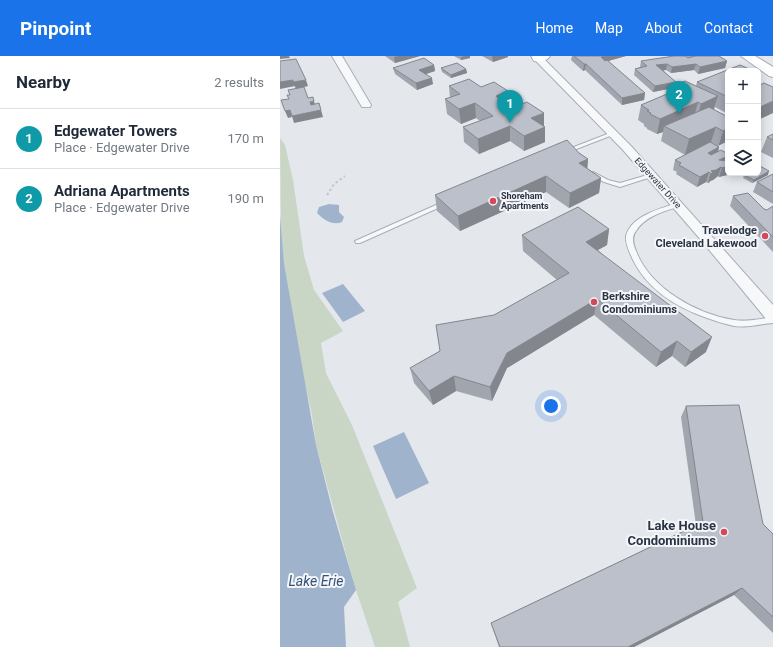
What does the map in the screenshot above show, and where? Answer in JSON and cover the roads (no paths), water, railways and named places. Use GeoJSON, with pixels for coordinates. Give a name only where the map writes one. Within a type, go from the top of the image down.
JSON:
{"type":"FeatureCollection","features":[{"type":"Feature","properties":{"kind":"street"},"geometry":{"type":"LineString","coordinates":[[337,56],[366,105]]}},
{"type":"Feature","properties":{"kind":"street"},"geometry":{"type":"LineString","coordinates":[[747,56],[773,73]]}},
{"type":"Feature","properties":{"kind":"street","name":"Edgewater Drive"},"geometry":{"type":"LineString","coordinates":[[539,57],[651,176],[773,316]]}},
{"type":"Feature","properties":{"kind":"lane"},"geometry":{"type":"LineString","coordinates":[[561,154],[576,151],[612,134]]}},
{"type":"Feature","properties":{"kind":"lane"},"geometry":{"type":"LineString","coordinates":[[590,171],[606,181],[620,185],[651,176]]}},
{"type":"Feature","properties":{"kind":"lane"},"geometry":{"type":"LineString","coordinates":[[358,240],[452,200]]}},
{"type":"Feature","properties":{"kind":"lane"},"geometry":{"type":"LineString","coordinates":[[678,206],[659,211],[652,215],[637,225],[630,236],[631,247],[637,262],[652,282],[663,293],[680,304],[734,324],[773,320]]}},
{"type":"Feature","properties":{"kind":"water"},"geometry":{"type":"Polygon","coordinates":[[[329,204],[339,205],[339,212],[344,217],[342,222],[329,222],[317,213],[319,207],[329,204]]]}},
{"type":"Feature","properties":{"kind":"water","name":"Lake Erie"},"geometry":{"type":"Polygon","coordinates":[[[280,216],[284,263],[316,445],[333,512],[356,590],[344,607],[346,647],[280,647],[280,216]]]}},
{"type":"Feature","properties":{"kind":"water"},"geometry":{"type":"Polygon","coordinates":[[[343,284],[365,311],[343,322],[322,293],[343,284]]]}},
{"type":"Feature","properties":{"kind":"water"},"geometry":{"type":"Polygon","coordinates":[[[404,432],[429,483],[396,499],[373,446],[404,432]]]}},
{"type":"Feature","properties":{"kind":"place","name":"Adriana Apartments"},"geometry":{"type":"Point","coordinates":[679,114]}},
{"type":"Feature","properties":{"kind":"place","name":"Edgewater Towers"},"geometry":{"type":"Point","coordinates":[510,123]}},
{"type":"Feature","properties":{"kind":"place","name":"Shoreham Apartments"},"geometry":{"type":"Point","coordinates":[493,201]}},
{"type":"Feature","properties":{"kind":"place","name":"Travelodge Cleveland Lakewood"},"geometry":{"type":"Point","coordinates":[765,236]}},
{"type":"Feature","properties":{"kind":"place","name":"Berkshire Condominiums"},"geometry":{"type":"Point","coordinates":[594,302]}},
{"type":"Feature","properties":{"kind":"place","name":"Lake House Condominiums"},"geometry":{"type":"Point","coordinates":[724,532]}}]}
